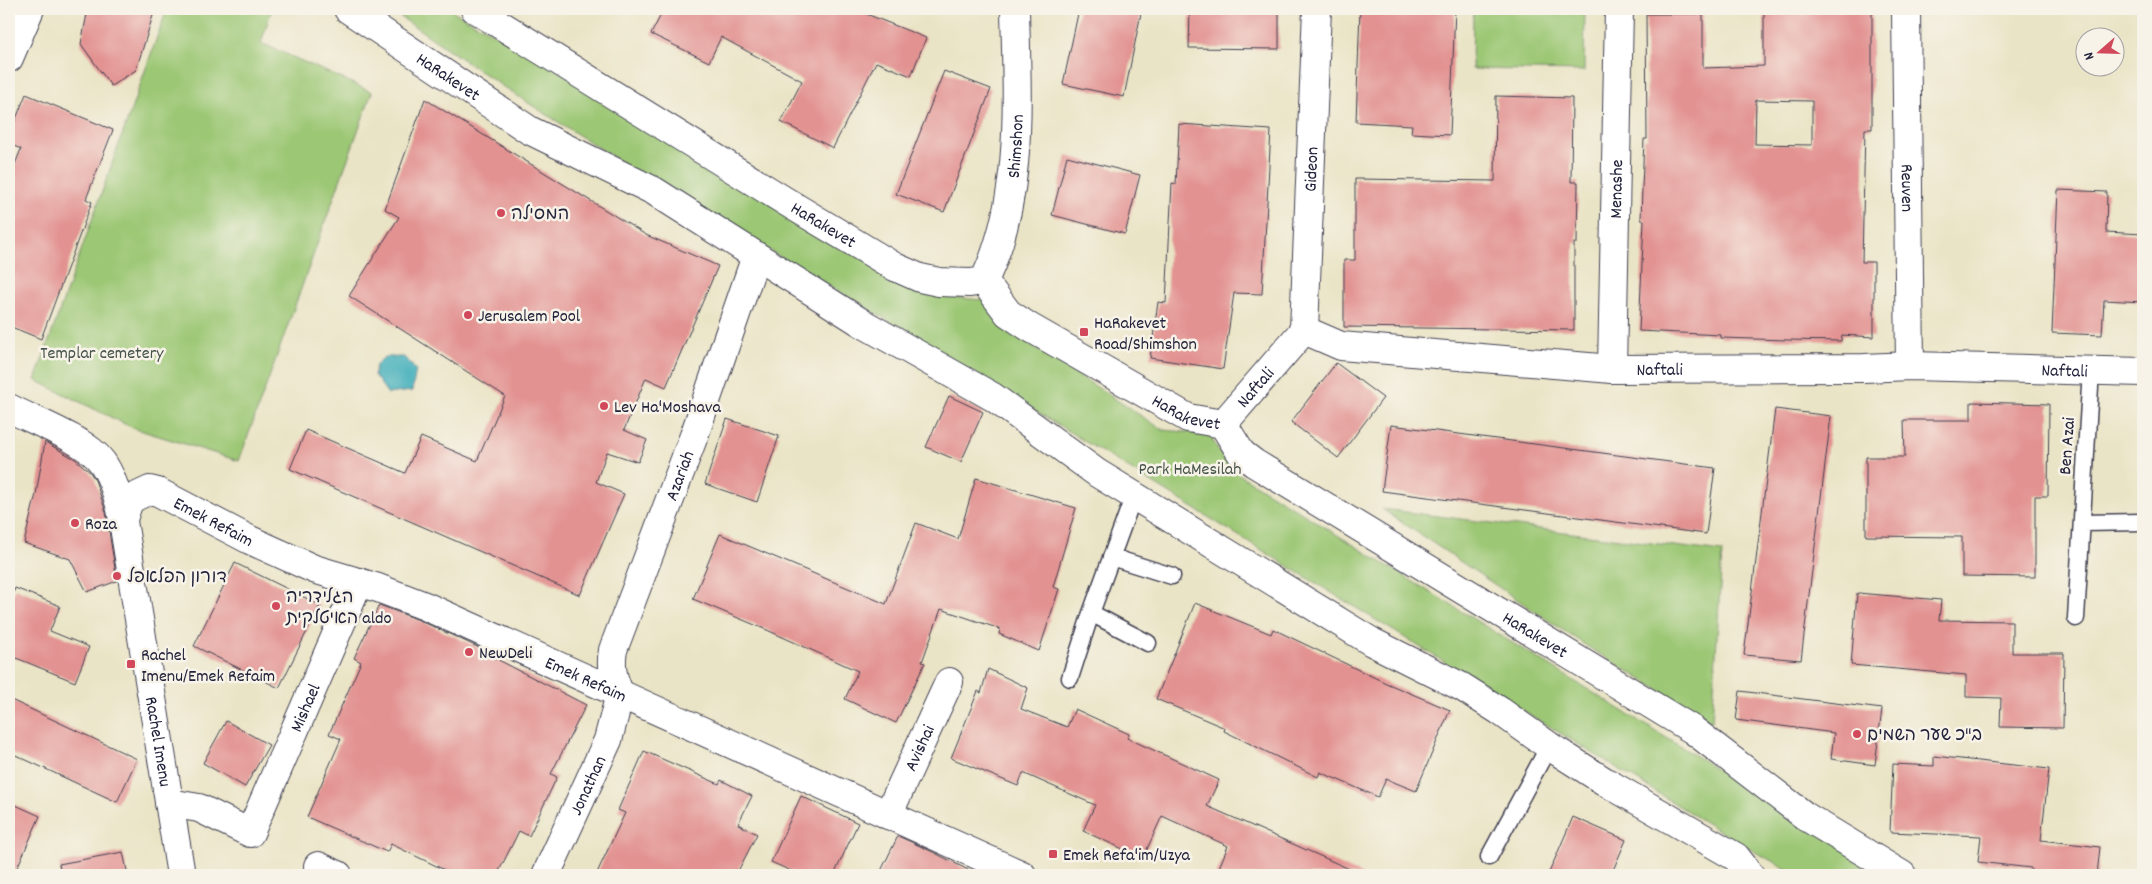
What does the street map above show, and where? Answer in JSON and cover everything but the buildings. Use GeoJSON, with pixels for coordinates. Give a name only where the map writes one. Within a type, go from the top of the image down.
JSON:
{"type":"FeatureCollection","features":[{"type":"Feature","properties":{"kind":"street"},"geometry":{"type":"LineString","coordinates":[[9,58],[30,9]]}},
{"type":"Feature","properties":{"kind":"street","name":"HaRakevet"},"geometry":{"type":"LineString","coordinates":[[348,9],[529,130],[654,191],[896,343],[993,397],[1077,460],[1372,642],[1462,688],[1500,711],[1549,746],[1736,857],[1750,875]]}},
{"type":"Feature","properties":{"kind":"street","name":"HaRakevet"},"geometry":{"type":"LineString","coordinates":[[475,9],[895,267],[920,278],[939,282],[970,283],[984,281],[1008,313],[1029,326],[1188,418],[1223,424],[1241,453],[1254,463],[1686,726],[1721,749],[1805,816],[1902,875]]}},
{"type":"Feature","properties":{"kind":"street","name":"Shimshon"},"geometry":{"type":"LineString","coordinates":[[984,281],[996,252],[1014,170],[1016,92],[1015,9]]}},
{"type":"Feature","properties":{"kind":"street","name":"Gideon"},"geometry":{"type":"LineString","coordinates":[[1304,330],[1317,9]]}},
{"type":"Feature","properties":{"kind":"street","name":"Menashe"},"geometry":{"type":"LineString","coordinates":[[1612,369],[1619,9]]}},
{"type":"Feature","properties":{"kind":"street","name":"Reuven"},"geometry":{"type":"LineString","coordinates":[[1906,9],[1910,366]]}},
{"type":"Feature","properties":{"kind":"street","name":"Azariah"},"geometry":{"type":"LineString","coordinates":[[620,694],[612,673],[613,650],[706,401],[756,256]]}},
{"type":"Feature","properties":{"kind":"street","name":"Naftali"},"geometry":{"type":"LineString","coordinates":[[1223,424],[1304,330],[1341,346],[1612,369],[1864,368],[1910,366],[2143,372]]}},
{"type":"Feature","properties":{"kind":"street"},"geometry":{"type":"LineString","coordinates":[[9,408],[87,447],[95,454],[112,483],[123,519]]}},
{"type":"Feature","properties":{"kind":"street","name":"Emek Refaim"},"geometry":{"type":"LineString","coordinates":[[123,519],[129,502],[135,496],[150,490],[158,492],[250,540],[314,569],[359,582],[425,606],[1022,875]]}},
{"type":"Feature","properties":{"kind":"street","name":"Rachel Imenu"},"geometry":{"type":"LineString","coordinates":[[123,519],[181,875]]}},
{"type":"Feature","properties":{"kind":"street","name":"Mishael"},"geometry":{"type":"LineString","coordinates":[[169,803],[199,808],[250,833],[359,582]]}},
{"type":"Feature","properties":{"kind":"street","name":"Avishai"},"geometry":{"type":"LineString","coordinates":[[888,815],[949,682]]}},
{"type":"Feature","properties":{"kind":"street","name":"Jonathan"},"geometry":{"type":"LineString","coordinates":[[546,875],[608,740],[620,694]]}},
{"type":"Feature","properties":{"kind":"lane","name":"Ben Azai"},"geometry":{"type":"LineString","coordinates":[[2076,618],[2091,370]]}},
{"type":"Feature","properties":{"kind":"lane"},"geometry":{"type":"LineString","coordinates":[[1070,678],[1091,613],[1134,495]]}},
{"type":"Feature","properties":{"kind":"lane"},"geometry":{"type":"LineString","coordinates":[[2082,523],[2143,522]]}},
{"type":"Feature","properties":{"kind":"lane"},"geometry":{"type":"LineString","coordinates":[[1111,556],[1172,576]]}},
{"type":"Feature","properties":{"kind":"lane"},"geometry":{"type":"LineString","coordinates":[[1091,613],[1148,643]]}},
{"type":"Feature","properties":{"kind":"lane"},"geometry":{"type":"LineString","coordinates":[[1489,857],[1549,746]]}},
{"type":"Feature","properties":{"kind":"green space","name":"Templar cemetery"},"geometry":{"type":"Polygon","coordinates":[[[167,9],[272,9],[261,43],[372,92],[239,461],[133,428],[35,380],[167,9]]]}},
{"type":"Feature","properties":{"kind":"green space","name":"Park HaMesilah"},"geometry":{"type":"Polygon","coordinates":[[[389,9],[449,9],[522,49],[919,289],[960,298],[983,300],[1010,331],[1163,430],[1209,434],[1221,455],[1240,475],[1889,875],[1798,875],[1744,846],[879,315],[646,178],[505,88],[389,9]]]}},
{"type":"Feature","properties":{"kind":"green space"},"geometry":{"type":"Polygon","coordinates":[[[1473,9],[1585,9],[1584,71],[1472,69],[1473,9]]]}},
{"type":"Feature","properties":{"kind":"green space"},"geometry":{"type":"Polygon","coordinates":[[[1382,509],[1722,552],[1712,722],[1588,647],[1382,509]]]}},
{"type":"Feature","properties":{"kind":"water"},"geometry":{"type":"Polygon","coordinates":[[[384,357],[404,357],[416,370],[412,391],[388,394],[374,375],[376,365],[384,357]]]}},
{"type":"Feature","properties":{"kind":"place","name":"המסילה"},"geometry":{"type":"Point","coordinates":[501,213]}},
{"type":"Feature","properties":{"kind":"place","name":"Jerusalem Pool"},"geometry":{"type":"Point","coordinates":[468,315]}},
{"type":"Feature","properties":{"kind":"place","name":"HaRakevet Road/Shimshon"},"geometry":{"type":"Point","coordinates":[1084,332]}},
{"type":"Feature","properties":{"kind":"place","name":"Lev Ha'Moshava"},"geometry":{"type":"Point","coordinates":[604,406]}},
{"type":"Feature","properties":{"kind":"place","name":"Roza"},"geometry":{"type":"Point","coordinates":[75,523]}},
{"type":"Feature","properties":{"kind":"place","name":"דורון הפלאפל"},"geometry":{"type":"Point","coordinates":[117,576]}},
{"type":"Feature","properties":{"kind":"place","name":"הגלידריה האיטלקית aldo"},"geometry":{"type":"Point","coordinates":[276,606]}},
{"type":"Feature","properties":{"kind":"place","name":"NewDeli"},"geometry":{"type":"Point","coordinates":[469,652]}},
{"type":"Feature","properties":{"kind":"place","name":"Rachel Imenu/Emek Refaim"},"geometry":{"type":"Point","coordinates":[131,664]}},
{"type":"Feature","properties":{"kind":"place","name":"ב\"כ שער השמים"},"geometry":{"type":"Point","coordinates":[1857,734]}},
{"type":"Feature","properties":{"kind":"place","name":"Emek Refa'im/Uzya"},"geometry":{"type":"Point","coordinates":[1053,854]}}]}
